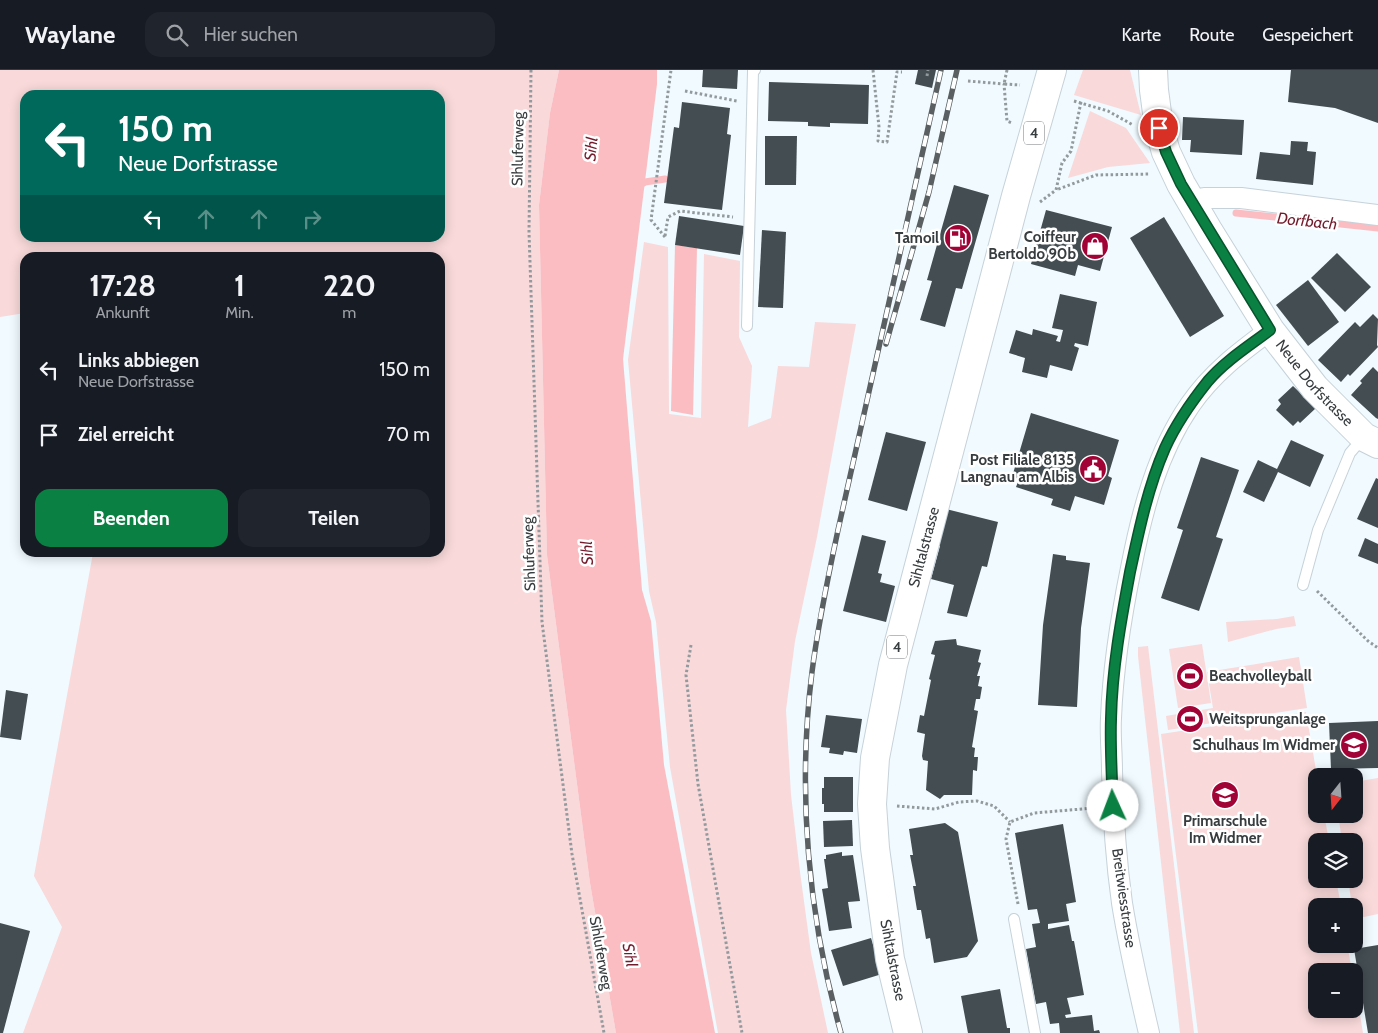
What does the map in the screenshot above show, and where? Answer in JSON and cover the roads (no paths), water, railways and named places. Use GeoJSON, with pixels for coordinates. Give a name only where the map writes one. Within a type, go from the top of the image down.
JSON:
{"type":"FeatureCollection","features":[{"type":"Feature","properties":{"kind":"main road","name":"Sihltalstrasse"},"geometry":{"type":"LineString","coordinates":[[908,1033],[890,959],[875,848],[872,804],[875,758],[892,665],[1016,196],[1052,70]]}},
{"type":"Feature","properties":{"kind":"main road","name":"Neue Dorfstrasse"},"geometry":{"type":"LineString","coordinates":[[1153,70],[1159,128],[1166,152],[1175,173],[1192,202],[1270,330],[1315,388],[1371,441]]}},
{"type":"Feature","properties":{"kind":"street"},"geometry":{"type":"LineString","coordinates":[[1192,202],[1204,198],[1241,198],[1378,215]]}},
{"type":"Feature","properties":{"kind":"street","name":"Breitwiesstrasse"},"geometry":{"type":"LineString","coordinates":[[1149,1033],[1134,969],[1122,902],[1113,806],[1111,719],[1119,631],[1137,537],[1153,481],[1172,434],[1209,380],[1225,364],[1270,330]]}},
{"type":"Feature","properties":{"kind":"lane"},"geometry":{"type":"LineString","coordinates":[[747,326],[753,71],[755,70]]}},
{"type":"Feature","properties":{"kind":"lane"},"geometry":{"type":"LineString","coordinates":[[1303,584],[1318,530],[1350,453],[1371,441]]}},
{"type":"Feature","properties":{"kind":"lane"},"geometry":{"type":"LineString","coordinates":[[1014,919],[1035,1033]]}},
{"type":"Feature","properties":{"kind":"water","name":"Sihl"},"geometry":{"type":"Polygon","coordinates":[[[559,70],[657,70],[657,84],[623,359],[642,590],[651,621],[664,765],[715,1033],[616,1033],[590,883],[547,555],[539,205],[550,113],[559,70]]]}},
{"type":"Feature","properties":{"kind":"water"},"geometry":{"type":"Polygon","coordinates":[[[675,245],[697,248],[693,415],[671,411],[675,245]]]}},
{"type":"Feature","properties":{"kind":"waterway","name":"Dorfbach"},"geometry":{"type":"LineString","coordinates":[[637,187],[645,182],[665,179]]}},
{"type":"Feature","properties":{"kind":"waterway","name":"Dorfbach"},"geometry":{"type":"LineString","coordinates":[[1236,213],[1378,228]]}},
{"type":"Feature","properties":{"kind":"railway"},"geometry":{"type":"LineString","coordinates":[[841,1033],[820,944],[809,854],[806,763],[812,672],[820,618],[838,530],[941,70]]}},
{"type":"Feature","properties":{"kind":"railway"},"geometry":{"type":"LineString","coordinates":[[886,344],[929,192],[957,70]]}},
{"type":"Feature","properties":{"kind":"place","name":"Tamoil"},"geometry":{"type":"Point","coordinates":[958,238]}},
{"type":"Feature","properties":{"kind":"place","name":"Coiffeur Bertoldo 90b"},"geometry":{"type":"Point","coordinates":[1095,246]}},
{"type":"Feature","properties":{"kind":"place","name":"Post Filiale 8135 Langnau am Albis"},"geometry":{"type":"Point","coordinates":[1093,469]}},
{"type":"Feature","properties":{"kind":"place","name":"Beachvolleyball"},"geometry":{"type":"Point","coordinates":[1190,676]}},
{"type":"Feature","properties":{"kind":"place","name":"Weitsprunganlage"},"geometry":{"type":"Point","coordinates":[1190,719]}},
{"type":"Feature","properties":{"kind":"place","name":"Schulhaus Im Widmer"},"geometry":{"type":"Point","coordinates":[1354,745]}},
{"type":"Feature","properties":{"kind":"place","name":"Primarschule Im Widmer"},"geometry":{"type":"Point","coordinates":[1225,795]}}]}
